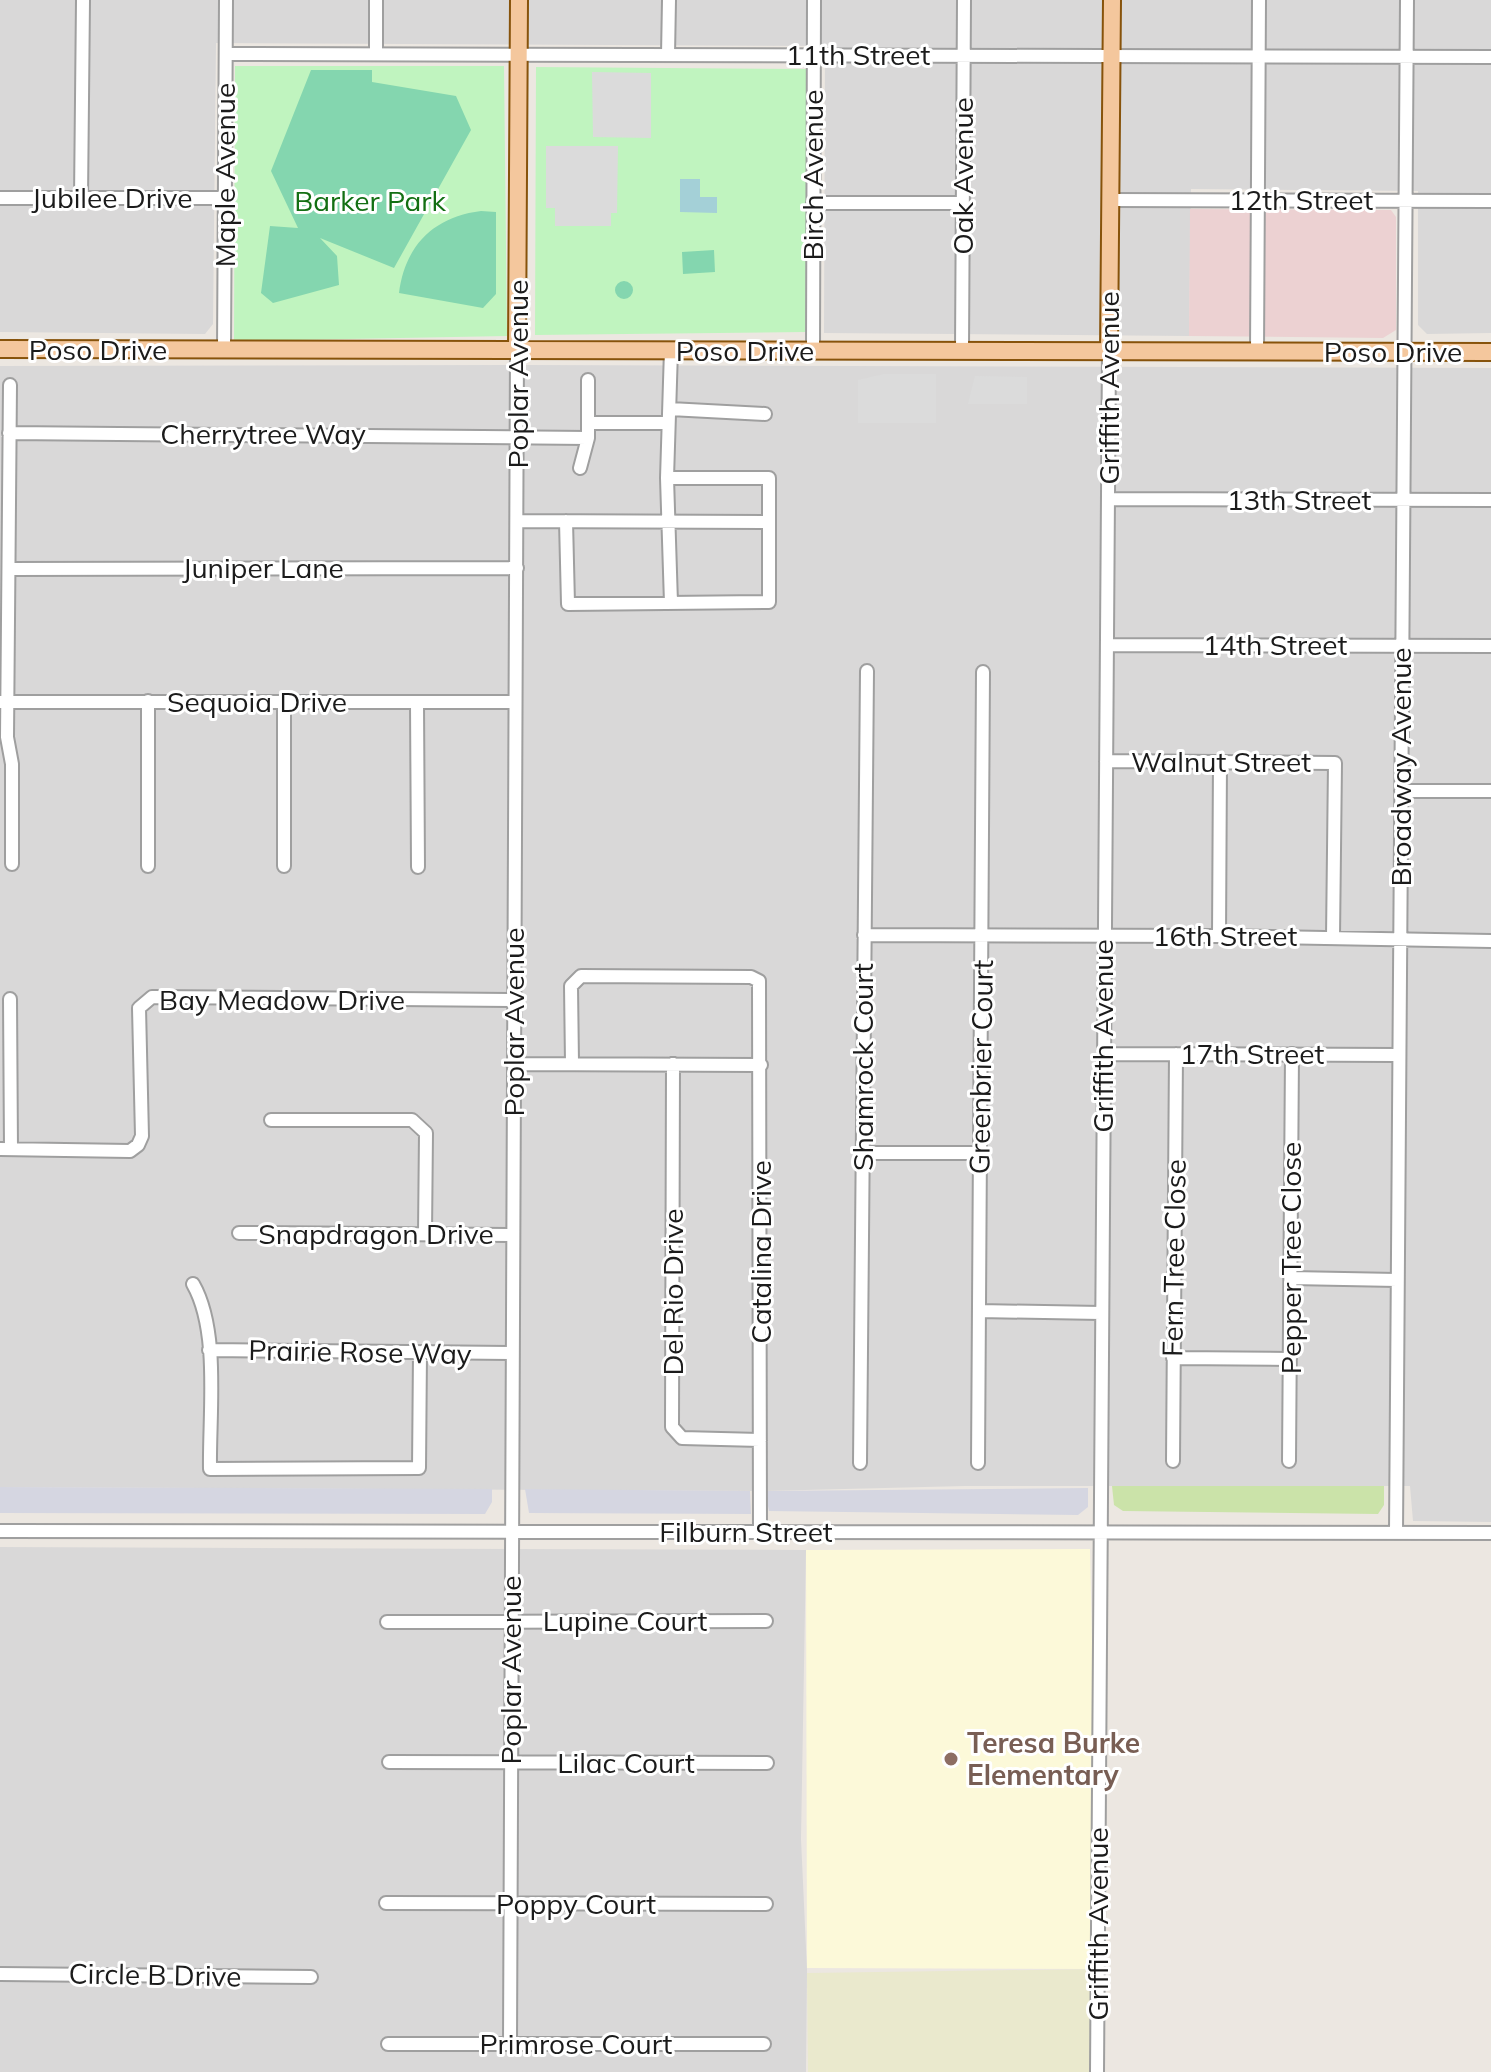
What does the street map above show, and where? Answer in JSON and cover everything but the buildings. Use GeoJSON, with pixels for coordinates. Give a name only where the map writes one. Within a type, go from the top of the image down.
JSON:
{"type":"FeatureCollection","features":[{"type":"Feature","properties":{"kind":"main road","name":"Poplar Avenue"},"geometry":{"type":"LineString","coordinates":[[517,350],[519,0]]}},
{"type":"Feature","properties":{"kind":"main road","name":"Griffith Avenue"},"geometry":{"type":"LineString","coordinates":[[1109,351],[1112,0]]}},
{"type":"Feature","properties":{"kind":"main road","name":"Poso Drive"},"geometry":{"type":"LineString","coordinates":[[0,349],[1491,352]]}},
{"type":"Feature","properties":{"kind":"street"},"geometry":{"type":"LineString","coordinates":[[81,198],[83,0]]}},
{"type":"Feature","properties":{"kind":"street","name":"Maple Avenue"},"geometry":{"type":"LineString","coordinates":[[224,350],[226,0]]}},
{"type":"Feature","properties":{"kind":"street"},"geometry":{"type":"LineString","coordinates":[[376,0],[376,54]]}},
{"type":"Feature","properties":{"kind":"street"},"geometry":{"type":"LineString","coordinates":[[668,55],[669,0]]}},
{"type":"Feature","properties":{"kind":"street","name":"Birch Avenue"},"geometry":{"type":"LineString","coordinates":[[813,351],[814,0]]}},
{"type":"Feature","properties":{"kind":"street","name":"Oak Avenue"},"geometry":{"type":"LineString","coordinates":[[962,351],[964,0]]}},
{"type":"Feature","properties":{"kind":"street"},"geometry":{"type":"LineString","coordinates":[[1257,352],[1259,0]]}},
{"type":"Feature","properties":{"kind":"street","name":"Broadway Avenue"},"geometry":{"type":"LineString","coordinates":[[1396,1533],[1407,0]]}},
{"type":"Feature","properties":{"kind":"street","name":"11th Street"},"geometry":{"type":"LineString","coordinates":[[226,54],[1491,57]]}},
{"type":"Feature","properties":{"kind":"street","name":"Jubilee Drive"},"geometry":{"type":"LineString","coordinates":[[0,198],[225,198]]}},
{"type":"Feature","properties":{"kind":"street","name":"12th Street"},"geometry":{"type":"LineString","coordinates":[[1110,200],[1491,201]]}},
{"type":"Feature","properties":{"kind":"street"},"geometry":{"type":"LineString","coordinates":[[813,203],[963,203]]}},
{"type":"Feature","properties":{"kind":"street","name":"Poplar Avenue"},"geometry":{"type":"LineString","coordinates":[[510,2044],[517,350]]}},
{"type":"Feature","properties":{"kind":"street"},"geometry":{"type":"LineString","coordinates":[[671,350],[667,478],[671,603]]}},
{"type":"Feature","properties":{"kind":"street","name":"Griffith Avenue"},"geometry":{"type":"LineString","coordinates":[[1097,2072],[1109,351]]}},
{"type":"Feature","properties":{"kind":"street"},"geometry":{"type":"LineString","coordinates":[[580,468],[588,438],[588,380]]}},
{"type":"Feature","properties":{"kind":"street"},"geometry":{"type":"LineString","coordinates":[[10,385],[9,569],[4,702],[12,764],[12,864]]}},
{"type":"Feature","properties":{"kind":"street"},"geometry":{"type":"LineString","coordinates":[[670,409],[765,414]]}},
{"type":"Feature","properties":{"kind":"street"},"geometry":{"type":"LineString","coordinates":[[589,423],[668,423]]}},
{"type":"Feature","properties":{"kind":"street","name":"Cherrytree Way"},"geometry":{"type":"LineString","coordinates":[[9,433],[588,438]]}},
{"type":"Feature","properties":{"kind":"street"},"geometry":{"type":"LineString","coordinates":[[566,521],[568,604],[769,602],[769,478],[667,478]]}},
{"type":"Feature","properties":{"kind":"street","name":"13th Street"},"geometry":{"type":"LineString","coordinates":[[1108,499],[1491,500]]}},
{"type":"Feature","properties":{"kind":"street"},"geometry":{"type":"LineString","coordinates":[[517,521],[669,525],[769,522]]}},
{"type":"Feature","properties":{"kind":"street","name":"Juniper Lane"},"geometry":{"type":"LineString","coordinates":[[9,569],[517,568]]}},
{"type":"Feature","properties":{"kind":"street","name":"14th Street"},"geometry":{"type":"LineString","coordinates":[[1107,645],[1491,646]]}},
{"type":"Feature","properties":{"kind":"street","name":"Shamrock Court"},"geometry":{"type":"LineString","coordinates":[[860,1463],[867,671]]}},
{"type":"Feature","properties":{"kind":"street","name":"Greenbrier Court"},"geometry":{"type":"LineString","coordinates":[[978,1463],[983,672]]}},
{"type":"Feature","properties":{"kind":"street"},"geometry":{"type":"LineString","coordinates":[[148,701],[148,866]]}},
{"type":"Feature","properties":{"kind":"street","name":"Sequoia Drive"},"geometry":{"type":"LineString","coordinates":[[4,702],[515,702]]}},
{"type":"Feature","properties":{"kind":"street"},"geometry":{"type":"LineString","coordinates":[[284,702],[284,866]]}},
{"type":"Feature","properties":{"kind":"street"},"geometry":{"type":"LineString","coordinates":[[417,703],[418,867]]}},
{"type":"Feature","properties":{"kind":"street","name":"Walnut Street"},"geometry":{"type":"LineString","coordinates":[[1106,761],[1335,763],[1333,937]]}},
{"type":"Feature","properties":{"kind":"street"},"geometry":{"type":"LineString","coordinates":[[1219,936],[1220,762]]}},
{"type":"Feature","properties":{"kind":"street"},"geometry":{"type":"LineString","coordinates":[[1401,791],[1491,791]]}},
{"type":"Feature","properties":{"kind":"street","name":"16th Street"},"geometry":{"type":"LineString","coordinates":[[864,935],[1333,937],[1491,941]]}},
{"type":"Feature","properties":{"kind":"street","name":"Catalina Drive"},"geometry":{"type":"LineString","coordinates":[[572,1063],[571,986],[581,976],[751,977],[759,981],[760,1532]]}},
{"type":"Feature","properties":{"kind":"street","name":"Bay Meadow Drive"},"geometry":{"type":"LineString","coordinates":[[6,1149],[130,1151],[138,1145],[142,1136],[139,1008],[152,997],[514,1000]]}},
{"type":"Feature","properties":{"kind":"street"},"geometry":{"type":"LineString","coordinates":[[6,1149],[10,999]]}},
{"type":"Feature","properties":{"kind":"street","name":"17th Street"},"geometry":{"type":"LineString","coordinates":[[1104,1054],[1399,1055]]}},
{"type":"Feature","properties":{"kind":"street","name":"Fern Tree Close"},"geometry":{"type":"LineString","coordinates":[[1173,1461],[1176,1054]]}},
{"type":"Feature","properties":{"kind":"street","name":"Pepper Tree Close"},"geometry":{"type":"LineString","coordinates":[[1289,1461],[1292,1054]]}},
{"type":"Feature","properties":{"kind":"street"},"geometry":{"type":"LineString","coordinates":[[513,1064],[761,1065]]}},
{"type":"Feature","properties":{"kind":"street","name":"Del Rio Drive"},"geometry":{"type":"LineString","coordinates":[[673,1064],[672,1427],[682,1438],[760,1440]]}},
{"type":"Feature","properties":{"kind":"street"},"geometry":{"type":"LineString","coordinates":[[271,1120],[412,1120],[420,1125],[426,1133],[425,1233]]}},
{"type":"Feature","properties":{"kind":"street"},"geometry":{"type":"LineString","coordinates":[[862,1153],[980,1153]]}},
{"type":"Feature","properties":{"kind":"street","name":"Snapdragon Drive"},"geometry":{"type":"LineString","coordinates":[[239,1233],[512,1235]]}},
{"type":"Feature","properties":{"kind":"street"},"geometry":{"type":"LineString","coordinates":[[1291,1278],[1397,1280]]}},
{"type":"Feature","properties":{"kind":"street"},"geometry":{"type":"LineString","coordinates":[[193,1284],[203,1302],[209,1350],[210,1469],[419,1468],[420,1353]]}},
{"type":"Feature","properties":{"kind":"street"},"geometry":{"type":"LineString","coordinates":[[979,1311],[1101,1313]]}},
{"type":"Feature","properties":{"kind":"street","name":"Prairie Rose Way"},"geometry":{"type":"LineString","coordinates":[[209,1350],[511,1353]]}},
{"type":"Feature","properties":{"kind":"street"},"geometry":{"type":"LineString","coordinates":[[1173,1358],[1290,1359]]}},
{"type":"Feature","properties":{"kind":"street","name":"Filburn Street"},"geometry":{"type":"LineString","coordinates":[[0,1531],[1491,1533]]}},
{"type":"Feature","properties":{"kind":"street","name":"Lupine Court"},"geometry":{"type":"LineString","coordinates":[[387,1622],[766,1621]]}},
{"type":"Feature","properties":{"kind":"street","name":"Lilac Court"},"geometry":{"type":"LineString","coordinates":[[389,1762],[767,1763]]}},
{"type":"Feature","properties":{"kind":"street","name":"Poppy Court"},"geometry":{"type":"LineString","coordinates":[[386,1903],[766,1904]]}},
{"type":"Feature","properties":{"kind":"street","name":"Circle B Drive"},"geometry":{"type":"LineString","coordinates":[[0,1974],[311,1977]]}},
{"type":"Feature","properties":{"kind":"street","name":"Primrose Court"},"geometry":{"type":"LineString","coordinates":[[388,2044],[764,2044]]}},
{"type":"Feature","properties":{"kind":"shaded area"},"geometry":{"type":"Polygon","coordinates":[[[0,0],[1491,0],[1491,333],[1427,334],[1418,325],[1418,191],[1191,189],[1189,336],[824,333],[825,46],[216,43],[213,324],[205,334],[0,332],[0,0]]]}},
{"type":"Feature","properties":{"kind":"shaded area"},"geometry":{"type":"Polygon","coordinates":[[[592,72],[651,73],[651,138],[593,137],[592,72]]]}},
{"type":"Feature","properties":{"kind":"shaded area"},"geometry":{"type":"Polygon","coordinates":[[[546,146],[618,146],[617,213],[611,213],[611,226],[555,226],[555,208],[546,208],[546,146]]]}},
{"type":"Feature","properties":{"kind":"shaded area"},"geometry":{"type":"Polygon","coordinates":[[[1190,209],[1391,210],[1396,217],[1396,330],[1383,338],[1189,336],[1190,209]]]}},
{"type":"Feature","properties":{"kind":"shaded area"},"geometry":{"type":"Polygon","coordinates":[[[0,366],[1491,368],[1491,1522],[1413,1521],[1410,1486],[965,1486],[765,1491],[0,1487],[0,366]]]}},
{"type":"Feature","properties":{"kind":"shaded area"},"geometry":{"type":"Polygon","coordinates":[[[884,374],[936,374],[936,423],[858,423],[858,380],[884,374]]]}},
{"type":"Feature","properties":{"kind":"shaded area"},"geometry":{"type":"Polygon","coordinates":[[[975,376],[1027,377],[1027,404],[968,404],[975,376]]]}},
{"type":"Feature","properties":{"kind":"shaded area"},"geometry":{"type":"Polygon","coordinates":[[[0,1487],[492,1489],[492,1502],[485,1514],[0,1513],[0,1487]]]}},
{"type":"Feature","properties":{"kind":"shaded area"},"geometry":{"type":"Polygon","coordinates":[[[1088,1488],[1088,1507],[1078,1515],[769,1511],[765,1491],[1088,1488]]]}},
{"type":"Feature","properties":{"kind":"shaded area"},"geometry":{"type":"Polygon","coordinates":[[[525,1489],[750,1491],[751,1514],[529,1513],[525,1489]]]}},
{"type":"Feature","properties":{"kind":"shaded area"},"geometry":{"type":"Polygon","coordinates":[[[0,1547],[806,1550],[801,1839],[807,1970],[806,2072],[0,2072],[0,1547]]]}},
{"type":"Feature","properties":{"kind":"shaded area","name":"Teresa Burke Elementary"},"geometry":{"type":"Polygon","coordinates":[[[1090,1549],[1099,1969],[807,1968],[806,1550],[1090,1549]]]}},
{"type":"Feature","properties":{"kind":"green space","name":"Barker Park"},"geometry":{"type":"Polygon","coordinates":[[[235,66],[504,66],[507,336],[234,341],[235,66]]]}},
{"type":"Feature","properties":{"kind":"green space"},"geometry":{"type":"Polygon","coordinates":[[[536,67],[806,69],[806,332],[535,335],[536,67]]]}},
{"type":"Feature","properties":{"kind":"green space"},"geometry":{"type":"Polygon","coordinates":[[[311,70],[372,70],[372,82],[456,96],[471,130],[394,268],[320,238],[337,256],[339,285],[273,303],[261,293],[270,226],[298,228],[271,171],[311,70]]]}},
{"type":"Feature","properties":{"kind":"green space"},"geometry":{"type":"Polygon","coordinates":[[[481,211],[496,212],[496,294],[483,308],[399,293],[408,261],[424,237],[449,220],[481,211]]]}},
{"type":"Feature","properties":{"kind":"green space"},"geometry":{"type":"Polygon","coordinates":[[[714,250],[715,272],[683,274],[682,252],[714,250]]]}},
{"type":"Feature","properties":{"kind":"green space"},"geometry":{"type":"Polygon","coordinates":[[[624,281],[633,290],[624,299],[615,290],[624,281]]]}},
{"type":"Feature","properties":{"kind":"green space"},"geometry":{"type":"Polygon","coordinates":[[[1112,1486],[1384,1486],[1384,1505],[1378,1514],[1123,1511],[1114,1505],[1112,1486]]]}},
{"type":"Feature","properties":{"kind":"green space"},"geometry":{"type":"Polygon","coordinates":[[[1099,1969],[1098,2072],[808,2072],[807,1973],[1099,1969]]]}},
{"type":"Feature","properties":{"kind":"water"},"geometry":{"type":"Polygon","coordinates":[[[680,179],[700,179],[700,197],[717,197],[717,213],[680,212],[680,179]]]}},
{"type":"Feature","properties":{"kind":"place","name":"Teresa Burke Elementary"},"geometry":{"type":"Point","coordinates":[951,1759]}}]}
